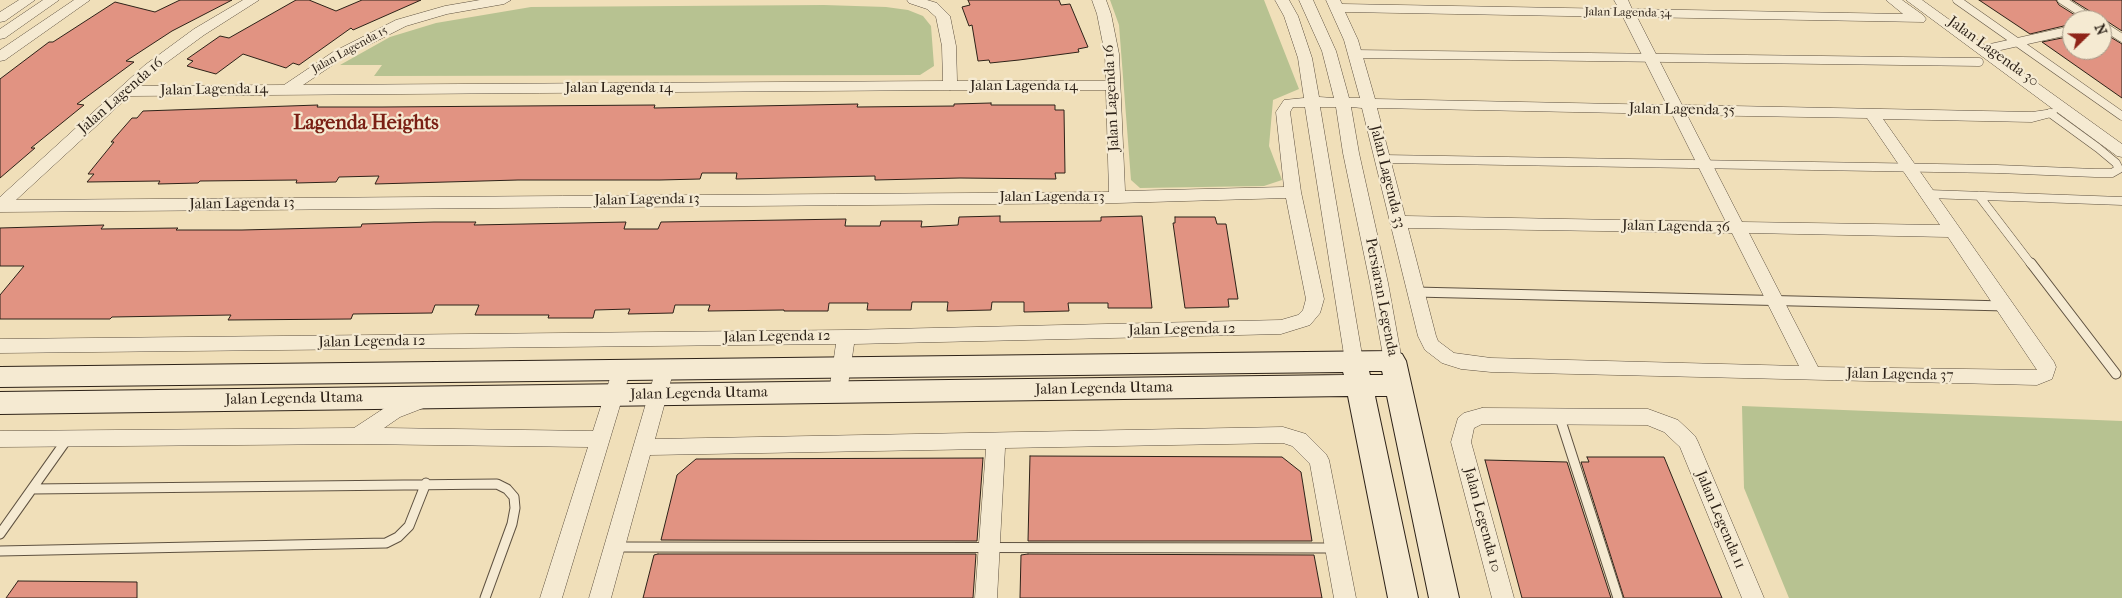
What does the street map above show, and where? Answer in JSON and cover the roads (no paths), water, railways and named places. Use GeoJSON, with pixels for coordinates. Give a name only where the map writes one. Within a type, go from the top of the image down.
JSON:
{"type":"FeatureCollection","features":[{"type":"Feature","properties":{"kind":"street"},"geometry":{"type":"LineString","coordinates":[[0,18],[28,0]]}},
{"type":"Feature","properties":{"kind":"street"},"geometry":{"type":"LineString","coordinates":[[0,35],[52,0]]}},
{"type":"Feature","properties":{"kind":"street"},"geometry":{"type":"LineString","coordinates":[[0,57],[83,0]]}},
{"type":"Feature","properties":{"kind":"street","name":"Jalan Lagenda 16"},"geometry":{"type":"LineString","coordinates":[[0,206],[124,91],[178,47],[252,0]]}},
{"type":"Feature","properties":{"kind":"street","name":"Jalan Lagenda 15"},"geometry":{"type":"LineString","coordinates":[[288,89],[338,55],[401,23],[444,10],[504,0]]}},
{"type":"Feature","properties":{"kind":"street"},"geometry":{"type":"LineString","coordinates":[[914,0],[932,6],[942,16],[949,46],[950,85]]}},
{"type":"Feature","properties":{"kind":"street","name":"Jalan Lagenda 16"},"geometry":{"type":"LineString","coordinates":[[1099,0],[1104,14],[1112,54],[1117,197]]}},
{"type":"Feature","properties":{"kind":"street"},"geometry":{"type":"LineString","coordinates":[[1282,0],[1291,16],[1306,58],[1357,373],[1403,598]]}},
{"type":"Feature","properties":{"kind":"street","name":"Persiaran Legenda"},"geometry":{"type":"LineString","coordinates":[[1306,0],[1329,51],[1343,103],[1396,373],[1444,598]]}},
{"type":"Feature","properties":{"kind":"street","name":"Jalan Lagenda 30"},"geometry":{"type":"LineString","coordinates":[[1892,0],[1980,56],[2050,113]]}},
{"type":"Feature","properties":{"kind":"street"},"geometry":{"type":"LineString","coordinates":[[1913,0],[1980,56],[2122,152]]}},
{"type":"Feature","properties":{"kind":"street","name":"Jalan Lagenda 34"},"geometry":{"type":"LineString","coordinates":[[1335,4],[1624,7],[1918,18]]}},
{"type":"Feature","properties":{"kind":"street","name":"Jalan Lagenda 33"},"geometry":{"type":"LineString","coordinates":[[1335,4],[1355,54],[1369,104],[1427,336],[1440,353]]}},
{"type":"Feature","properties":{"kind":"street"},"geometry":{"type":"LineString","coordinates":[[1624,7],[1812,374]]}},
{"type":"Feature","properties":{"kind":"street","name":"Jalan Lagenda 14"},"geometry":{"type":"LineString","coordinates":[[124,91],[950,85],[1114,86]]}},
{"type":"Feature","properties":{"kind":"street","name":"Jalan Lagenda 35"},"geometry":{"type":"LineString","coordinates":[[1313,102],[2032,117],[2050,113]]}},
{"type":"Feature","properties":{"kind":"street","name":"Jalan Legenda 12"},"geometry":{"type":"LineString","coordinates":[[0,346],[846,337],[1268,328],[1292,325],[1304,320],[1311,313],[1315,299],[1294,192],[1283,112],[1289,103],[1313,102]]}},
{"type":"Feature","properties":{"kind":"street","name":"Jalan Lagenda 37"},"geometry":{"type":"LineString","coordinates":[[1440,353],[1461,362],[1491,365],[2037,378],[2046,374],[2047,367],[1912,168],[1872,114]]}},
{"type":"Feature","properties":{"kind":"street","name":"Jalan Lagenda 13"},"geometry":{"type":"LineString","coordinates":[[0,206],[1117,197],[1294,192]]}},
{"type":"Feature","properties":{"kind":"street","name":"Jalan Lagenda 36"},"geometry":{"type":"LineString","coordinates":[[1398,222],[1954,231]]}},
{"type":"Feature","properties":{"kind":"street"},"geometry":{"type":"LineString","coordinates":[[840,379],[846,337]]}},
{"type":"Feature","properties":{"kind":"street"},"geometry":{"type":"LineString","coordinates":[[551,598],[599,438],[622,370]]}},
{"type":"Feature","properties":{"kind":"street","name":"Jalan Legenda Utama"},"geometry":{"type":"LineString","coordinates":[[0,377],[622,370],[662,382]]}},
{"type":"Feature","properties":{"kind":"street","name":"Jalan Legenda Utama"},"geometry":{"type":"LineString","coordinates":[[0,403],[614,394],[662,382],[1396,373]]}},
{"type":"Feature","properties":{"kind":"street"},"geometry":{"type":"LineString","coordinates":[[600,598],[662,382]]}},
{"type":"Feature","properties":{"kind":"street"},"geometry":{"type":"LineString","coordinates":[[357,436],[393,412],[433,396]]}},
{"type":"Feature","properties":{"kind":"street","name":"Jalan Legenda 11"},"geometry":{"type":"LineString","coordinates":[[1560,415],[1648,417],[1671,426],[1688,442],[1753,598]]}},
{"type":"Feature","properties":{"kind":"street","name":"Jalan Legenda 10"},"geometry":{"type":"LineString","coordinates":[[1503,598],[1461,442],[1465,424],[1471,418],[1482,416],[1560,415]]}},
{"type":"Feature","properties":{"kind":"street"},"geometry":{"type":"LineString","coordinates":[[643,447],[1283,434],[1299,440],[1319,460],[1334,548],[1345,598]]}},
{"type":"Feature","properties":{"kind":"street"},"geometry":{"type":"LineString","coordinates":[[0,439],[357,436],[599,438]]}},
{"type":"Feature","properties":{"kind":"street"},"geometry":{"type":"LineString","coordinates":[[986,598],[987,547],[996,439]]}},
{"type":"Feature","properties":{"kind":"lane"},"geometry":{"type":"LineString","coordinates":[[1957,0],[2122,116]]}},
{"type":"Feature","properties":{"kind":"lane"},"geometry":{"type":"LineString","coordinates":[[2062,0],[2078,10]]}},
{"type":"Feature","properties":{"kind":"lane"},"geometry":{"type":"LineString","coordinates":[[1355,54],[1651,60],[1980,56],[2018,42],[2062,32]]}},
{"type":"Feature","properties":{"kind":"lane"},"geometry":{"type":"LineString","coordinates":[[1384,159],[2095,173],[2112,173],[2119,169],[2116,163],[2098,148],[2050,113]]}},
{"type":"Feature","properties":{"kind":"lane"},"geometry":{"type":"LineString","coordinates":[[1929,194],[2122,201]]}},
{"type":"Feature","properties":{"kind":"lane"},"geometry":{"type":"LineString","coordinates":[[1979,196],[2116,374]]}},
{"type":"Feature","properties":{"kind":"lane"},"geometry":{"type":"LineString","coordinates":[[1415,292],[2006,306]]}},
{"type":"Feature","properties":{"kind":"lane"},"geometry":{"type":"LineString","coordinates":[[1560,415],[1618,598]]}},
{"type":"Feature","properties":{"kind":"lane"},"geometry":{"type":"LineString","coordinates":[[0,534],[68,438]]}},
{"type":"Feature","properties":{"kind":"lane"},"geometry":{"type":"LineString","coordinates":[[0,552],[386,543],[398,538],[409,526],[426,484]]}},
{"type":"Feature","properties":{"kind":"lane"},"geometry":{"type":"LineString","coordinates":[[32,489],[497,484],[507,489],[514,497],[515,508],[512,524],[485,598]]}},
{"type":"Feature","properties":{"kind":"lane"},"geometry":{"type":"LineString","coordinates":[[614,546],[1334,548]]}},
{"type":"Feature","properties":{"kind":"district","name":"Lagenda Heights"},"geometry":{"type":"Point","coordinates":[366,124]}}]}
